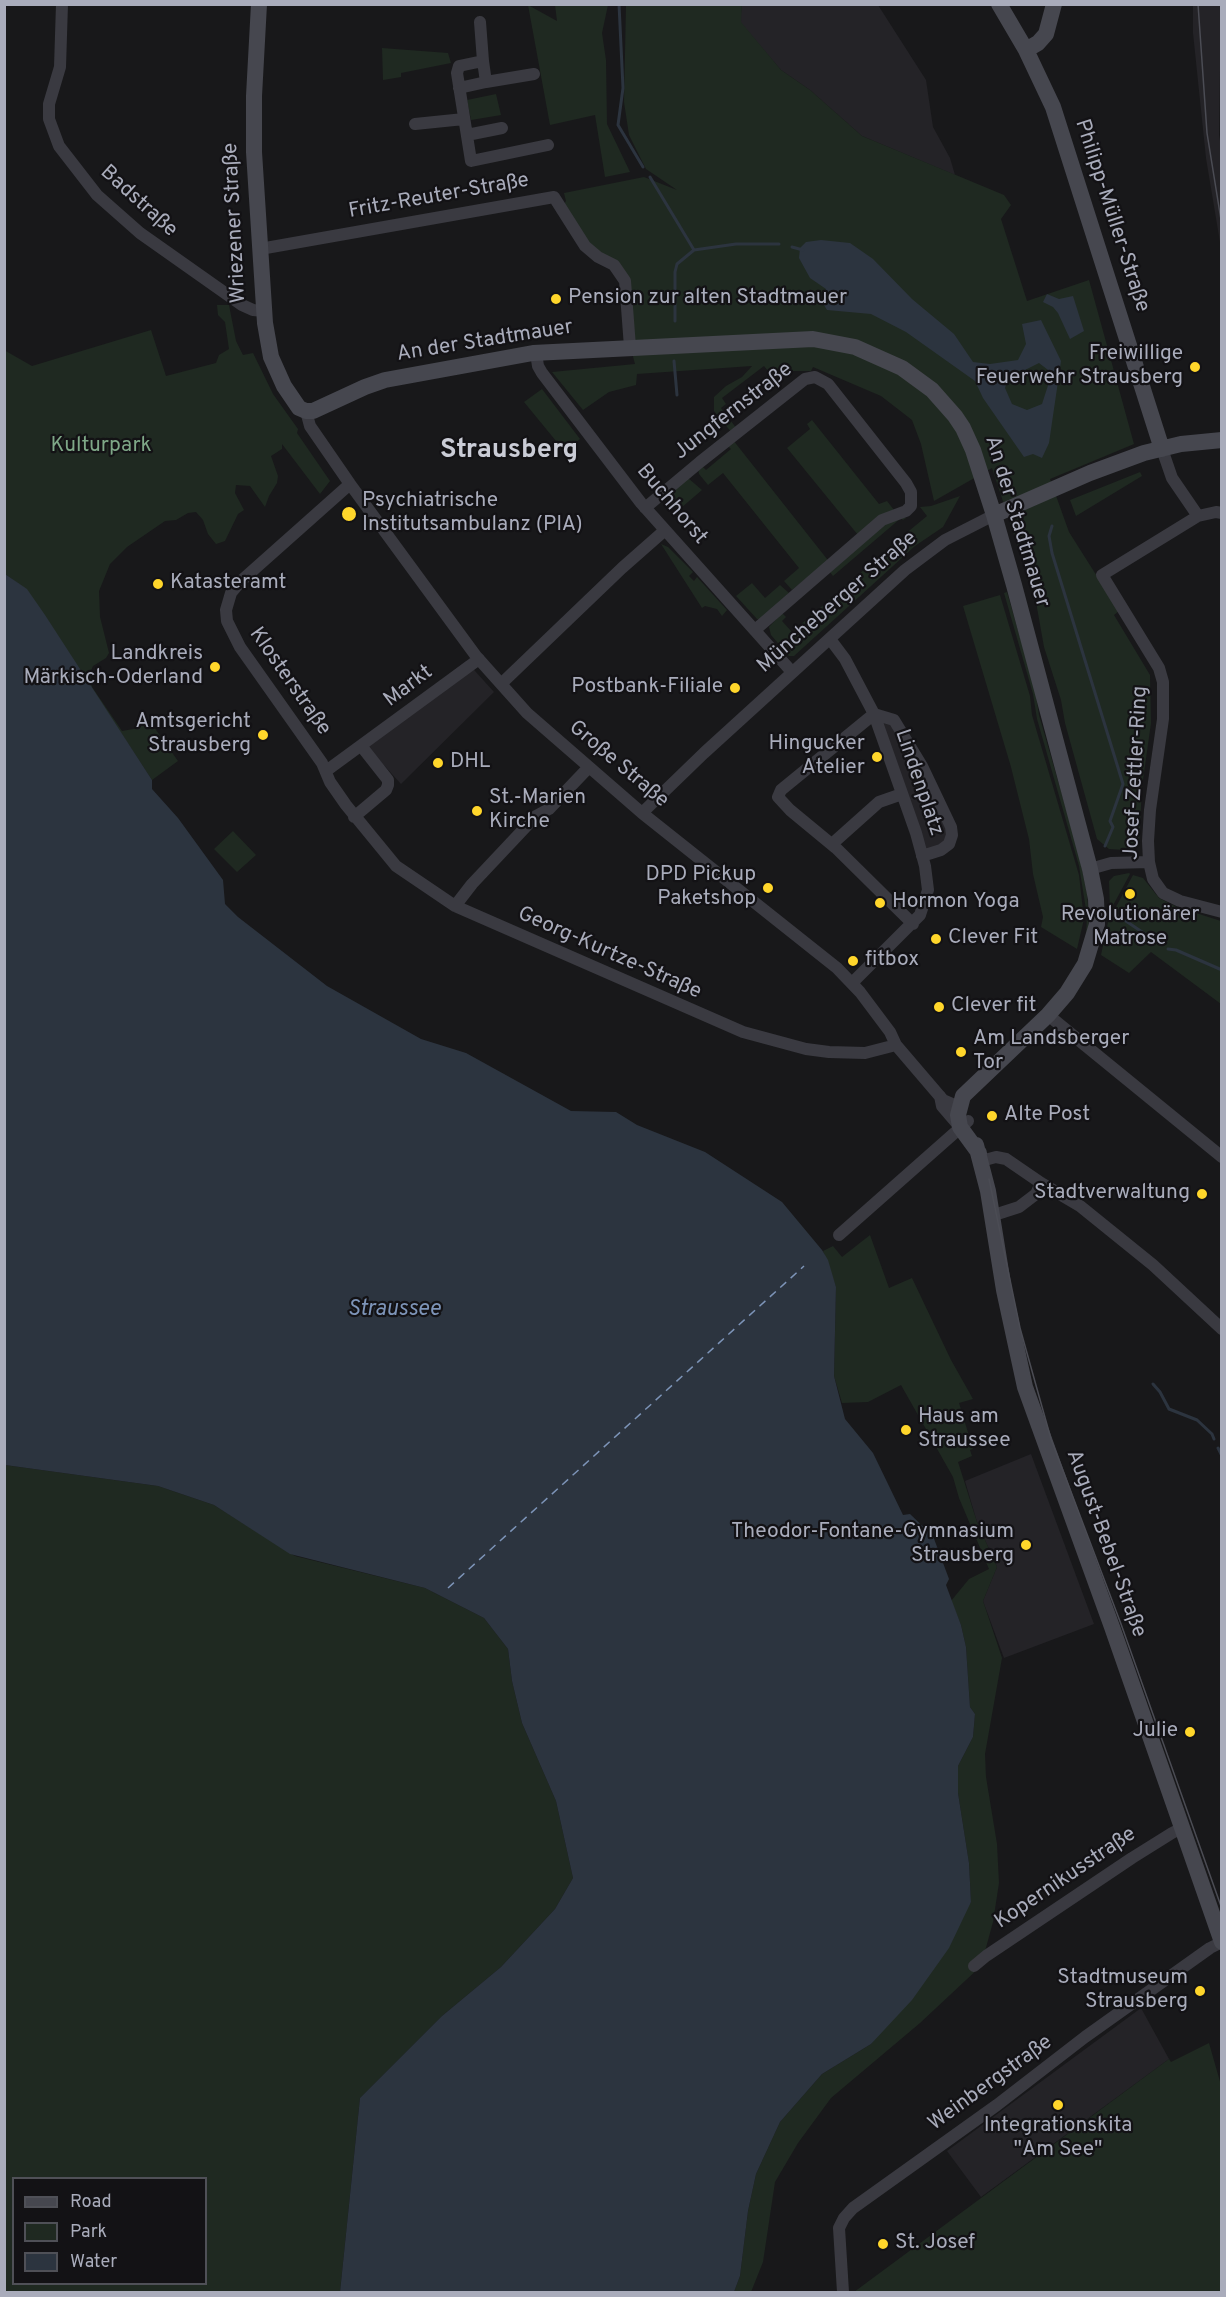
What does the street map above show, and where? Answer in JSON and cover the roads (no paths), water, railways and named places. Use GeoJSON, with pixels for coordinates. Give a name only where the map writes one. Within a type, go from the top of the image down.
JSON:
{"type":"FeatureCollection","features":[{"type":"Feature","properties":{"kind":"street","name":"Badstraße"},"geometry":{"type":"LineString","coordinates":[[62,4],[60,67],[49,104],[49,119],[59,146],[97,195],[140,233],[242,305],[253,310],[264,311]]}},
{"type":"Feature","properties":{"kind":"street","name":"Wriezener Straße"},"geometry":{"type":"LineString","coordinates":[[259,4],[254,96],[254,152],[264,311],[270,357],[284,386],[308,418]]}},
{"type":"Feature","properties":{"kind":"street","name":"Philipp-Müller-Straße"},"geometry":{"type":"LineString","coordinates":[[999,4],[1026,50],[1053,107],[1162,449]]}},
{"type":"Feature","properties":{"kind":"street"},"geometry":{"type":"LineString","coordinates":[[1026,50],[1038,43],[1046,34],[1054,4]]}},
{"type":"Feature","properties":{"kind":"street"},"geometry":{"type":"LineString","coordinates":[[480,22],[486,82]]}},
{"type":"Feature","properties":{"kind":"street"},"geometry":{"type":"LineString","coordinates":[[483,61],[459,66],[457,73],[471,161],[548,145]]}},
{"type":"Feature","properties":{"kind":"street"},"geometry":{"type":"LineString","coordinates":[[459,88],[534,74]]}},
{"type":"Feature","properties":{"kind":"street"},"geometry":{"type":"LineString","coordinates":[[415,124],[464,119]]}},
{"type":"Feature","properties":{"kind":"street"},"geometry":{"type":"LineString","coordinates":[[466,135],[502,128]]}},
{"type":"Feature","properties":{"kind":"street","name":"Fritz-Reuter-Straße"},"geometry":{"type":"LineString","coordinates":[[260,249],[554,197],[585,246],[598,257],[614,265],[625,281],[630,347]]}},
{"type":"Feature","properties":{"kind":"street","name":"An der Stadtmauer"},"geometry":{"type":"LineString","coordinates":[[308,418],[313,411],[385,380],[536,353],[630,347],[813,339],[855,347],[915,376],[932,390],[955,416],[973,450],[994,515],[1096,899],[1097,924],[1085,964],[1067,993],[1048,1015],[966,1092],[962,1118]]}},
{"type":"Feature","properties":{"kind":"street","name":"Buchhorst"},"geometry":{"type":"LineString","coordinates":[[536,353],[538,366],[542,373],[645,508],[792,672]]}},
{"type":"Feature","properties":{"kind":"street","name":"Jungfernstraße"},"geometry":{"type":"LineString","coordinates":[[645,508],[747,424],[805,380],[815,377],[823,379],[906,483],[911,492],[911,506],[906,511],[882,520],[755,630]]}},
{"type":"Feature","properties":{"kind":"street","name":"Große Straße"},"geometry":{"type":"LineString","coordinates":[[308,418],[350,484],[479,659],[527,712],[642,813],[816,951],[852,983],[890,1032],[896,1045],[962,1118]]}},
{"type":"Feature","properties":{"kind":"street","name":"Müncheberger Straße"},"geometry":{"type":"LineString","coordinates":[[642,813],[792,672],[927,552],[961,531],[994,515],[1090,473],[1162,449],[1221,440]]}},
{"type":"Feature","properties":{"kind":"street"},"geometry":{"type":"LineString","coordinates":[[1162,449],[1172,478],[1198,516]]}},
{"type":"Feature","properties":{"kind":"street","name":"Klosterstraße"},"geometry":{"type":"LineString","coordinates":[[346,805],[330,782],[326,771],[240,647],[230,630],[226,610],[231,593],[250,571],[350,484]]}},
{"type":"Feature","properties":{"kind":"street","name":"Josef-Zettler-Ring"},"geometry":{"type":"LineString","coordinates":[[1221,513],[1198,516],[1102,575],[1159,669],[1163,682],[1163,719],[1150,810],[1149,862],[1153,879],[1164,893],[1180,901],[1221,912]]}},
{"type":"Feature","properties":{"kind":"street"},"geometry":{"type":"LineString","coordinates":[[501,684],[664,531]]}},
{"type":"Feature","properties":{"kind":"street","name":"Lindenplatz"},"geometry":{"type":"LineString","coordinates":[[830,639],[845,660],[874,714],[922,856],[941,850],[949,844],[952,835],[949,822],[922,766],[898,724],[894,720],[874,714]]}},
{"type":"Feature","properties":{"kind":"street","name":"Markt"},"geometry":{"type":"LineString","coordinates":[[326,771],[362,747],[479,659]]}},
{"type":"Feature","properties":{"kind":"street"},"geometry":{"type":"LineString","coordinates":[[874,714],[781,790],[778,797],[790,810],[832,844],[913,924]]}},
{"type":"Feature","properties":{"kind":"street"},"geometry":{"type":"LineString","coordinates":[[354,817],[386,790],[388,785],[388,780],[362,747]]}},
{"type":"Feature","properties":{"kind":"street"},"geometry":{"type":"LineString","coordinates":[[455,906],[484,870],[536,816],[549,809],[589,768]]}},
{"type":"Feature","properties":{"kind":"street"},"geometry":{"type":"LineString","coordinates":[[832,844],[879,802],[902,794]]}},
{"type":"Feature","properties":{"kind":"street","name":"Georg-Kurtze-Straße"},"geometry":{"type":"LineString","coordinates":[[346,805],[396,866],[455,906],[743,1032],[806,1050],[829,1052],[866,1053],[896,1045]]}},
{"type":"Feature","properties":{"kind":"street"},"geometry":{"type":"LineString","coordinates":[[852,983],[913,924],[925,906],[928,890],[922,856]]}},
{"type":"Feature","properties":{"kind":"street"},"geometry":{"type":"LineString","coordinates":[[1090,870],[1111,863],[1149,862]]}},
{"type":"Feature","properties":{"kind":"street"},"geometry":{"type":"LineString","coordinates":[[1048,1015],[1221,1157]]}},
{"type":"Feature","properties":{"kind":"street","name":"Große Straße"},"geometry":{"type":"LineString","coordinates":[[940,1096],[942,1106],[962,1118]]}},
{"type":"Feature","properties":{"kind":"street"},"geometry":{"type":"LineString","coordinates":[[839,1235],[962,1118]]}},
{"type":"Feature","properties":{"kind":"street","name":"August-Bebel-Straße"},"geometry":{"type":"LineString","coordinates":[[962,1118],[980,1157],[1025,1386],[1221,1942]]}},
{"type":"Feature","properties":{"kind":"street"},"geometry":{"type":"LineString","coordinates":[[980,1157],[1006,1159],[1086,1210],[1152,1265],[1221,1329]]}},
{"type":"Feature","properties":{"kind":"street"},"geometry":{"type":"LineString","coordinates":[[991,1216],[1019,1207],[1036,1194],[1041,1183]]}},
{"type":"Feature","properties":{"kind":"street","name":"Kopernikusstraße"},"geometry":{"type":"LineString","coordinates":[[974,1966],[1132,1858],[1182,1828]]}},
{"type":"Feature","properties":{"kind":"street","name":"Weinbergstraße"},"geometry":{"type":"LineString","coordinates":[[843,2292],[839,2228],[853,2208],[1085,2037],[1221,1942]]}},
{"type":"Feature","properties":{"kind":"water"},"geometry":{"type":"Polygon","coordinates":[[[821,240],[850,243],[873,259],[912,299],[954,334],[973,362],[990,364],[1018,360],[1026,344],[1022,324],[1041,320],[1061,361],[1049,443],[1042,458],[1033,454],[1024,457],[983,398],[975,381],[906,332],[871,314],[827,310],[821,300],[826,289],[810,278],[799,258],[800,248],[806,242],[821,240]],[[1039,363],[1025,370],[1010,372],[1005,388],[1012,404],[1027,410],[1042,404],[1052,373],[1039,363]]]}},
{"type":"Feature","properties":{"kind":"water"},"geometry":{"type":"Polygon","coordinates":[[[1047,294],[1059,299],[1073,296],[1084,331],[1070,339],[1058,313],[1053,307],[1043,302],[1047,294]]]}},
{"type":"Feature","properties":{"kind":"water","name":"Straussee"},"geometry":{"type":"Polygon","coordinates":[[[5,574],[27,589],[45,615],[152,780],[152,789],[178,818],[223,880],[225,904],[238,917],[327,986],[421,1039],[466,1053],[571,1111],[616,1112],[637,1125],[705,1152],[782,1202],[828,1260],[836,1287],[834,1376],[845,1419],[873,1453],[903,1515],[910,1514],[933,1536],[949,1579],[946,1585],[961,1625],[966,1647],[970,1707],[975,1714],[973,1737],[958,1766],[958,1793],[969,1863],[971,1902],[949,1948],[912,2000],[871,2044],[822,2074],[780,2122],[756,2174],[748,2211],[740,2276],[734,2292],[340,2292],[360,2098],[442,2016],[501,1967],[555,1909],[573,1878],[556,1801],[522,1723],[512,1681],[508,1649],[484,1618],[425,1588],[290,1554],[214,1505],[158,1486],[5,1465],[5,574]]]}},
{"type":"Feature","properties":{"kind":"waterway"},"geometry":{"type":"LineString","coordinates":[[619,4],[623,88],[618,125],[643,167]]}},
{"type":"Feature","properties":{"kind":"waterway"},"geometry":{"type":"LineString","coordinates":[[650,177],[694,250],[736,244],[779,244]]}},
{"type":"Feature","properties":{"kind":"waterway"},"geometry":{"type":"LineString","coordinates":[[792,247],[803,250]]}},
{"type":"Feature","properties":{"kind":"waterway"},"geometry":{"type":"LineString","coordinates":[[675,321],[677,264],[694,250]]}},
{"type":"Feature","properties":{"kind":"waterway"},"geometry":{"type":"LineString","coordinates":[[674,361],[677,395]]}},
{"type":"Feature","properties":{"kind":"waterway"},"geometry":{"type":"LineString","coordinates":[[1052,526],[1049,536],[1052,553],[1123,784],[1110,821],[1113,827],[1105,846]]}},
{"type":"Feature","properties":{"kind":"waterway"},"geometry":{"type":"LineString","coordinates":[[1117,915],[1151,938]]}},
{"type":"Feature","properties":{"kind":"waterway"},"geometry":{"type":"LineString","coordinates":[[1168,949],[1176,950],[1222,970]]}},
{"type":"Feature","properties":{"kind":"waterway"},"geometry":{"type":"LineString","coordinates":[[1153,1384],[1169,1409],[1197,1420],[1212,1434],[1214,1439]]}},
{"type":"Feature","properties":{"kind":"waterway"},"geometry":{"type":"LineString","coordinates":[[1218,1448],[1222,1456]]}},
{"type":"Feature","properties":{"kind":"tram line"},"geometry":{"type":"LineString","coordinates":[[1198,4],[1207,133],[1222,226]]}},
{"type":"Feature","properties":{"kind":"tram line"},"geometry":{"type":"LineString","coordinates":[[989,1179],[1020,1328],[1051,1439],[1121,1624],[1222,1909]]}},
{"type":"Feature","properties":{"kind":"place","name":"Pension zur alten Stadtmauer"},"geometry":{"type":"Point","coordinates":[556,299]}},
{"type":"Feature","properties":{"kind":"place","name":"Freiwillige Feuerwehr Strausberg"},"geometry":{"type":"Point","coordinates":[1195,367]}},
{"type":"Feature","properties":{"kind":"place","name":"Psychiatrische Institutsambulanz (PIA)"},"geometry":{"type":"Point","coordinates":[349,514]}},
{"type":"Feature","properties":{"kind":"place","name":"Katasteramt"},"geometry":{"type":"Point","coordinates":[158,584]}},
{"type":"Feature","properties":{"kind":"place","name":"Landkreis Märkisch-Oderland"},"geometry":{"type":"Point","coordinates":[215,667]}},
{"type":"Feature","properties":{"kind":"place","name":"Postbank-Filiale"},"geometry":{"type":"Point","coordinates":[735,688]}},
{"type":"Feature","properties":{"kind":"place","name":"Amtsgericht Strausberg"},"geometry":{"type":"Point","coordinates":[263,735]}},
{"type":"Feature","properties":{"kind":"place","name":"Hingucker Atelier"},"geometry":{"type":"Point","coordinates":[877,757]}},
{"type":"Feature","properties":{"kind":"place","name":"DHL"},"geometry":{"type":"Point","coordinates":[438,763]}},
{"type":"Feature","properties":{"kind":"place","name":"St.-Marien Kirche"},"geometry":{"type":"Point","coordinates":[477,811]}},
{"type":"Feature","properties":{"kind":"place","name":"DPD Pickup Paketshop"},"geometry":{"type":"Point","coordinates":[768,888]}},
{"type":"Feature","properties":{"kind":"place","name":"Revolutionärer Matrose"},"geometry":{"type":"Point","coordinates":[1130,894]}},
{"type":"Feature","properties":{"kind":"place","name":"Hormon Yoga"},"geometry":{"type":"Point","coordinates":[880,903]}},
{"type":"Feature","properties":{"kind":"place","name":"Clever Fit"},"geometry":{"type":"Point","coordinates":[936,939]}},
{"type":"Feature","properties":{"kind":"place","name":"fitbox"},"geometry":{"type":"Point","coordinates":[853,961]}},
{"type":"Feature","properties":{"kind":"place","name":"Clever fit"},"geometry":{"type":"Point","coordinates":[939,1007]}},
{"type":"Feature","properties":{"kind":"place","name":"Am Landsberger Tor"},"geometry":{"type":"Point","coordinates":[961,1052]}},
{"type":"Feature","properties":{"kind":"place","name":"Alte Post"},"geometry":{"type":"Point","coordinates":[992,1116]}},
{"type":"Feature","properties":{"kind":"place","name":"Stadtverwaltung"},"geometry":{"type":"Point","coordinates":[1202,1194]}},
{"type":"Feature","properties":{"kind":"place","name":"Haus am Straussee"},"geometry":{"type":"Point","coordinates":[906,1430]}},
{"type":"Feature","properties":{"kind":"place","name":"Theodor-Fontane-Gymnasium Strausberg"},"geometry":{"type":"Point","coordinates":[1026,1545]}},
{"type":"Feature","properties":{"kind":"place","name":"Julie"},"geometry":{"type":"Point","coordinates":[1190,1732]}},
{"type":"Feature","properties":{"kind":"place","name":"Stadtmuseum Strausberg"},"geometry":{"type":"Point","coordinates":[1200,1991]}},
{"type":"Feature","properties":{"kind":"place","name":"Integrationskita \"Am See\""},"geometry":{"type":"Point","coordinates":[1058,2105]}},
{"type":"Feature","properties":{"kind":"place","name":"St. Josef"},"geometry":{"type":"Point","coordinates":[883,2244]}},
{"type":"Feature","properties":{"kind":"district","name":"Strausberg"},"geometry":{"type":"Point","coordinates":[509,452]}},
{"type":"Feature","properties":{"kind":"park label","name":"Kulturpark"},"geometry":{"type":"Point","coordinates":[101,447]}}]}
